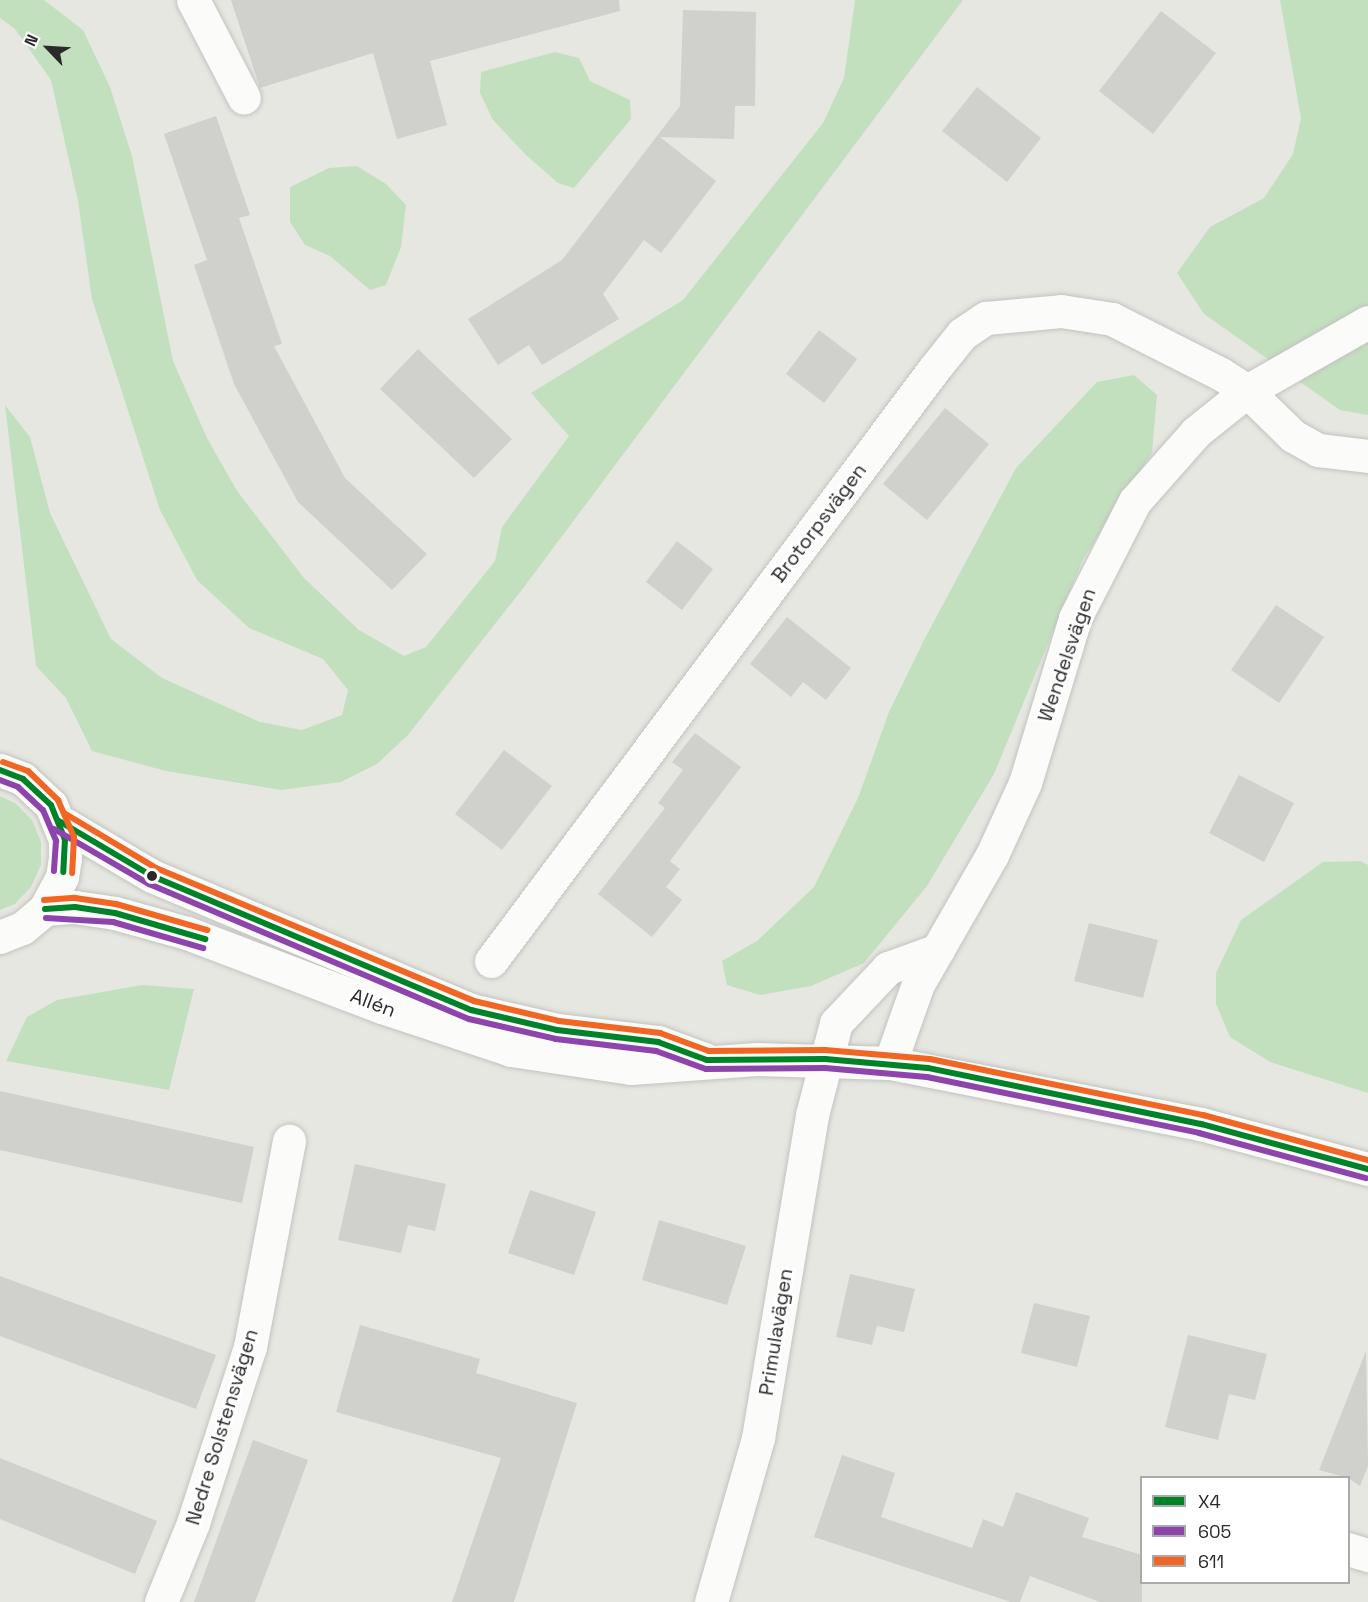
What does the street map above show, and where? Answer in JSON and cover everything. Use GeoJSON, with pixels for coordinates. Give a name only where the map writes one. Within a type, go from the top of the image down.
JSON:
{"type":"FeatureCollection","features":[{"type":"Feature","properties":{"kind":"street"},"geometry":{"type":"LineString","coordinates":[[193,0],[244,98]]}},
{"type":"Feature","properties":{"kind":"street","name":"Brotorpsvägen"},"geometry":{"type":"LineString","coordinates":[[491,961],[962,334],[986,318],[1061,310],[1112,319],[1248,392],[1293,436],[1318,450],[1368,456]]}},
{"type":"Feature","properties":{"kind":"street","name":"Wendelsvägen"},"geometry":{"type":"LineString","coordinates":[[890,1063],[909,1004],[992,855],[1025,783],[1075,618],[1105,551],[1159,468],[1248,392],[1368,322]]}},
{"type":"Feature","properties":{"kind":"street"},"geometry":{"type":"LineString","coordinates":[[0,770],[39,790],[59,821],[64,867],[45,909],[22,928],[0,937]]}},
{"type":"Feature","properties":{"kind":"street","name":"Allén"},"geometry":{"type":"LineString","coordinates":[[59,821],[152,876],[471,1010],[557,1030],[658,1042],[707,1060]]}},
{"type":"Feature","properties":{"kind":"street","name":"Allén"},"geometry":{"type":"LineString","coordinates":[[45,909],[96,910],[187,933],[382,1007],[511,1050],[631,1068],[663,1069],[707,1060],[825,1059],[890,1063],[1201,1124],[1368,1169]]}},
{"type":"Feature","properties":{"kind":"street"},"geometry":{"type":"LineString","coordinates":[[825,1059],[836,1023],[869,986],[904,960],[938,950]]}},
{"type":"Feature","properties":{"kind":"street","name":"Primulavägen"},"geometry":{"type":"LineString","coordinates":[[711,1602],[758,1438],[825,1059]]}},
{"type":"Feature","properties":{"kind":"street","name":"Nedre Solstensvägen"},"geometry":{"type":"LineString","coordinates":[[161,1602],[192,1523],[250,1347],[289,1141]]}},
{"type":"Feature","properties":{"kind":"street"},"geometry":{"type":"LineString","coordinates":[[1350,1550],[1368,1555]]}},
{"type":"Feature","properties":{"kind":"green space"},"geometry":{"type":"Polygon","coordinates":[[[0,0],[44,0],[83,30],[110,87],[132,156],[173,361],[207,438],[237,491],[304,578],[359,630],[404,656],[426,647],[495,561],[502,527],[569,436],[531,393],[683,300],[823,123],[844,78],[855,0],[963,0],[524,587],[408,735],[377,764],[341,782],[281,790],[166,771],[92,751],[66,698],[36,666],[5,405],[30,437],[50,513],[111,639],[162,678],[260,722],[302,730],[342,715],[348,690],[323,659],[249,628],[197,580],[160,510],[92,299],[78,201],[51,80],[15,29],[0,18],[0,0]]]}},
{"type":"Feature","properties":{"kind":"green space"},"geometry":{"type":"Polygon","coordinates":[[[1280,0],[1368,0],[1368,415],[1340,410],[1204,314],[1177,273],[1210,227],[1264,198],[1293,154],[1301,118],[1280,0]]]}},
{"type":"Feature","properties":{"kind":"green space"},"geometry":{"type":"Polygon","coordinates":[[[555,52],[579,58],[590,81],[630,100],[631,119],[574,188],[558,183],[526,155],[493,120],[480,93],[481,72],[555,52]]]}},
{"type":"Feature","properties":{"kind":"green space"},"geometry":{"type":"Polygon","coordinates":[[[357,166],[386,184],[406,205],[401,247],[386,285],[370,290],[330,256],[305,245],[290,222],[290,187],[329,168],[357,166]]]}},
{"type":"Feature","properties":{"kind":"green space"},"geometry":{"type":"Polygon","coordinates":[[[1134,375],[1157,395],[1152,453],[1083,559],[994,774],[927,886],[864,963],[811,986],[760,995],[727,985],[722,961],[757,941],[814,887],[858,798],[889,712],[924,640],[1016,468],[1097,382],[1134,375]]]}},
{"type":"Feature","properties":{"kind":"green space"},"geometry":{"type":"Polygon","coordinates":[[[0,796],[15,803],[32,820],[41,842],[41,865],[31,887],[15,904],[0,910],[0,796]]]}},
{"type":"Feature","properties":{"kind":"green space"},"geometry":{"type":"Polygon","coordinates":[[[1360,861],[1368,865],[1368,1093],[1270,1062],[1230,1037],[1216,1004],[1216,973],[1241,920],[1323,862],[1360,861]]]}},
{"type":"Feature","properties":{"kind":"green space"},"geometry":{"type":"Polygon","coordinates":[[[142,985],[194,989],[169,1090],[6,1061],[27,1017],[57,1000],[142,985]]]}},
{"type":"Feature","properties":{"kind":"building"},"geometry":{"type":"Polygon","coordinates":[[[231,0],[619,0],[620,11],[430,61],[447,125],[397,139],[373,53],[260,88],[231,0]]]}},
{"type":"Feature","properties":{"kind":"building"},"geometry":{"type":"Polygon","coordinates":[[[683,10],[756,12],[755,106],[735,106],[734,139],[660,137],[716,181],[661,253],[644,240],[603,294],[619,319],[542,365],[529,345],[498,365],[468,319],[562,260],[680,106],[683,10]]]}},
{"type":"Feature","properties":{"kind":"building"},"geometry":{"type":"Polygon","coordinates":[[[1161,11],[1216,53],[1153,134],[1099,91],[1161,11]]]}},
{"type":"Feature","properties":{"kind":"building"},"geometry":{"type":"Polygon","coordinates":[[[977,87],[1041,138],[1007,182],[942,131],[977,87]]]}},
{"type":"Feature","properties":{"kind":"building"},"geometry":{"type":"Polygon","coordinates":[[[216,116],[250,215],[239,218],[282,344],[274,346],[345,478],[427,554],[392,590],[298,502],[234,384],[194,265],[207,260],[164,134],[216,116]]]}},
{"type":"Feature","properties":{"kind":"building"},"geometry":{"type":"Polygon","coordinates":[[[819,330],[857,359],[824,403],[786,374],[819,330]]]}},
{"type":"Feature","properties":{"kind":"building"},"geometry":{"type":"Polygon","coordinates":[[[418,349],[512,439],[474,478],[380,389],[418,349]]]}},
{"type":"Feature","properties":{"kind":"building"},"geometry":{"type":"Polygon","coordinates":[[[945,408],[989,444],[927,520],[883,484],[945,408]]]}},
{"type":"Feature","properties":{"kind":"building"},"geometry":{"type":"Polygon","coordinates":[[[677,541],[713,569],[682,610],[646,582],[677,541]]]}},
{"type":"Feature","properties":{"kind":"building"},"geometry":{"type":"Polygon","coordinates":[[[1276,605],[1324,637],[1279,703],[1231,670],[1276,605]]]}},
{"type":"Feature","properties":{"kind":"building"},"geometry":{"type":"Polygon","coordinates":[[[787,617],[851,668],[826,700],[803,682],[791,697],[750,664],[787,617]]]}},
{"type":"Feature","properties":{"kind":"building"},"geometry":{"type":"Polygon","coordinates":[[[695,733],[741,767],[670,861],[680,869],[666,887],[682,900],[652,937],[598,894],[665,808],[658,803],[683,770],[672,762],[695,733]]]}},
{"type":"Feature","properties":{"kind":"building"},"geometry":{"type":"Polygon","coordinates":[[[504,750],[552,786],[502,850],[455,814],[504,750]]]}},
{"type":"Feature","properties":{"kind":"building"},"geometry":{"type":"Polygon","coordinates":[[[1239,775],[1294,803],[1264,862],[1209,833],[1239,775]]]}},
{"type":"Feature","properties":{"kind":"building"},"geometry":{"type":"Polygon","coordinates":[[[1089,923],[1158,940],[1143,998],[1074,981],[1089,923]]]}},
{"type":"Feature","properties":{"kind":"building"},"geometry":{"type":"Polygon","coordinates":[[[0,1091],[254,1147],[242,1203],[0,1150],[0,1091]]]}},
{"type":"Feature","properties":{"kind":"building"},"geometry":{"type":"Polygon","coordinates":[[[355,1164],[446,1184],[435,1231],[408,1225],[401,1253],[338,1240],[355,1164]]]}},
{"type":"Feature","properties":{"kind":"building"},"geometry":{"type":"Polygon","coordinates":[[[530,1190],[596,1212],[574,1275],[508,1253],[530,1190]]]}},
{"type":"Feature","properties":{"kind":"building"},"geometry":{"type":"Polygon","coordinates":[[[659,1220],[746,1246],[727,1305],[642,1280],[659,1220]]]}},
{"type":"Feature","properties":{"kind":"building"},"geometry":{"type":"Polygon","coordinates":[[[850,1274],[915,1289],[904,1332],[877,1326],[872,1345],[836,1337],[850,1274]]]}},
{"type":"Feature","properties":{"kind":"building"},"geometry":{"type":"Polygon","coordinates":[[[0,1276],[216,1355],[196,1409],[0,1336],[0,1276]]]}},
{"type":"Feature","properties":{"kind":"building"},"geometry":{"type":"Polygon","coordinates":[[[1034,1303],[1090,1316],[1077,1367],[1021,1353],[1034,1303]]]}},
{"type":"Feature","properties":{"kind":"building"},"geometry":{"type":"Polygon","coordinates":[[[360,1325],[480,1359],[476,1373],[577,1403],[514,1602],[452,1602],[501,1458],[336,1412],[360,1325]]]}},
{"type":"Feature","properties":{"kind":"building"},"geometry":{"type":"Polygon","coordinates":[[[1188,1335],[1267,1354],[1255,1400],[1229,1394],[1218,1440],[1165,1427],[1188,1335]]]}},
{"type":"Feature","properties":{"kind":"building"},"geometry":{"type":"Polygon","coordinates":[[[1366,1351],[1368,1466],[1360,1486],[1350,1479],[1350,1476],[1319,1470],[1366,1351]]]}},
{"type":"Feature","properties":{"kind":"building"},"geometry":{"type":"Polygon","coordinates":[[[253,1440],[308,1460],[288,1515],[255,1602],[194,1602],[253,1440]]]}},
{"type":"Feature","properties":{"kind":"building"},"geometry":{"type":"Polygon","coordinates":[[[842,1455],[895,1473],[881,1517],[972,1548],[983,1519],[1003,1527],[1016,1492],[1089,1518],[1082,1537],[1140,1554],[1142,1602],[1100,1602],[1030,1576],[1020,1602],[1011,1602],[814,1537],[842,1455]]]}},
{"type":"Feature","properties":{"kind":"building"},"geometry":{"type":"Polygon","coordinates":[[[0,1458],[157,1521],[135,1574],[0,1519],[0,1458]]]}},
{"type":"Feature","properties":{"kind":"transit line","name":"611"},"geometry":{"type":"LineString","coordinates":[[3,762],[28,771],[58,800],[74,837],[72,873]]}},
{"type":"Feature","properties":{"kind":"transit line","name":"X4"},"geometry":{"type":"LineString","coordinates":[[0,770],[23,779],[51,805],[65,839],[63,872]]}},
{"type":"Feature","properties":{"kind":"transit line","name":"605"},"geometry":{"type":"LineString","coordinates":[[0,780],[18,787],[43,810],[56,841],[54,871]]}},
{"type":"Feature","properties":{"kind":"transit line","name":"611"},"geometry":{"type":"LineString","coordinates":[[64,813],[156,868],[474,1001],[559,1021],[660,1033],[709,1051],[825,1050],[930,1059],[1203,1115],[1368,1160]]}},
{"type":"Feature","properties":{"kind":"transit line","name":"X4"},"geometry":{"type":"LineString","coordinates":[[59,821],[152,876],[471,1010],[557,1030],[658,1042],[707,1060],[825,1059],[928,1068],[1201,1124],[1368,1169]]}},
{"type":"Feature","properties":{"kind":"transit line","name":"605"},"geometry":{"type":"LineString","coordinates":[[54,829],[149,884],[469,1019],[556,1039],[656,1051],[706,1069],[825,1068],[927,1077],[1199,1133],[1366,1178]]}},
{"type":"Feature","properties":{"kind":"transit line","name":"611"},"geometry":{"type":"LineString","coordinates":[[44,900],[75,898],[116,904],[207,930]]}},
{"type":"Feature","properties":{"kind":"transit line","name":"X4"},"geometry":{"type":"LineString","coordinates":[[45,909],[75,907],[115,913],[205,939]]}},
{"type":"Feature","properties":{"kind":"transit line","name":"605"},"geometry":{"type":"LineString","coordinates":[[46,918],[113,922],[203,948]]}}]}
